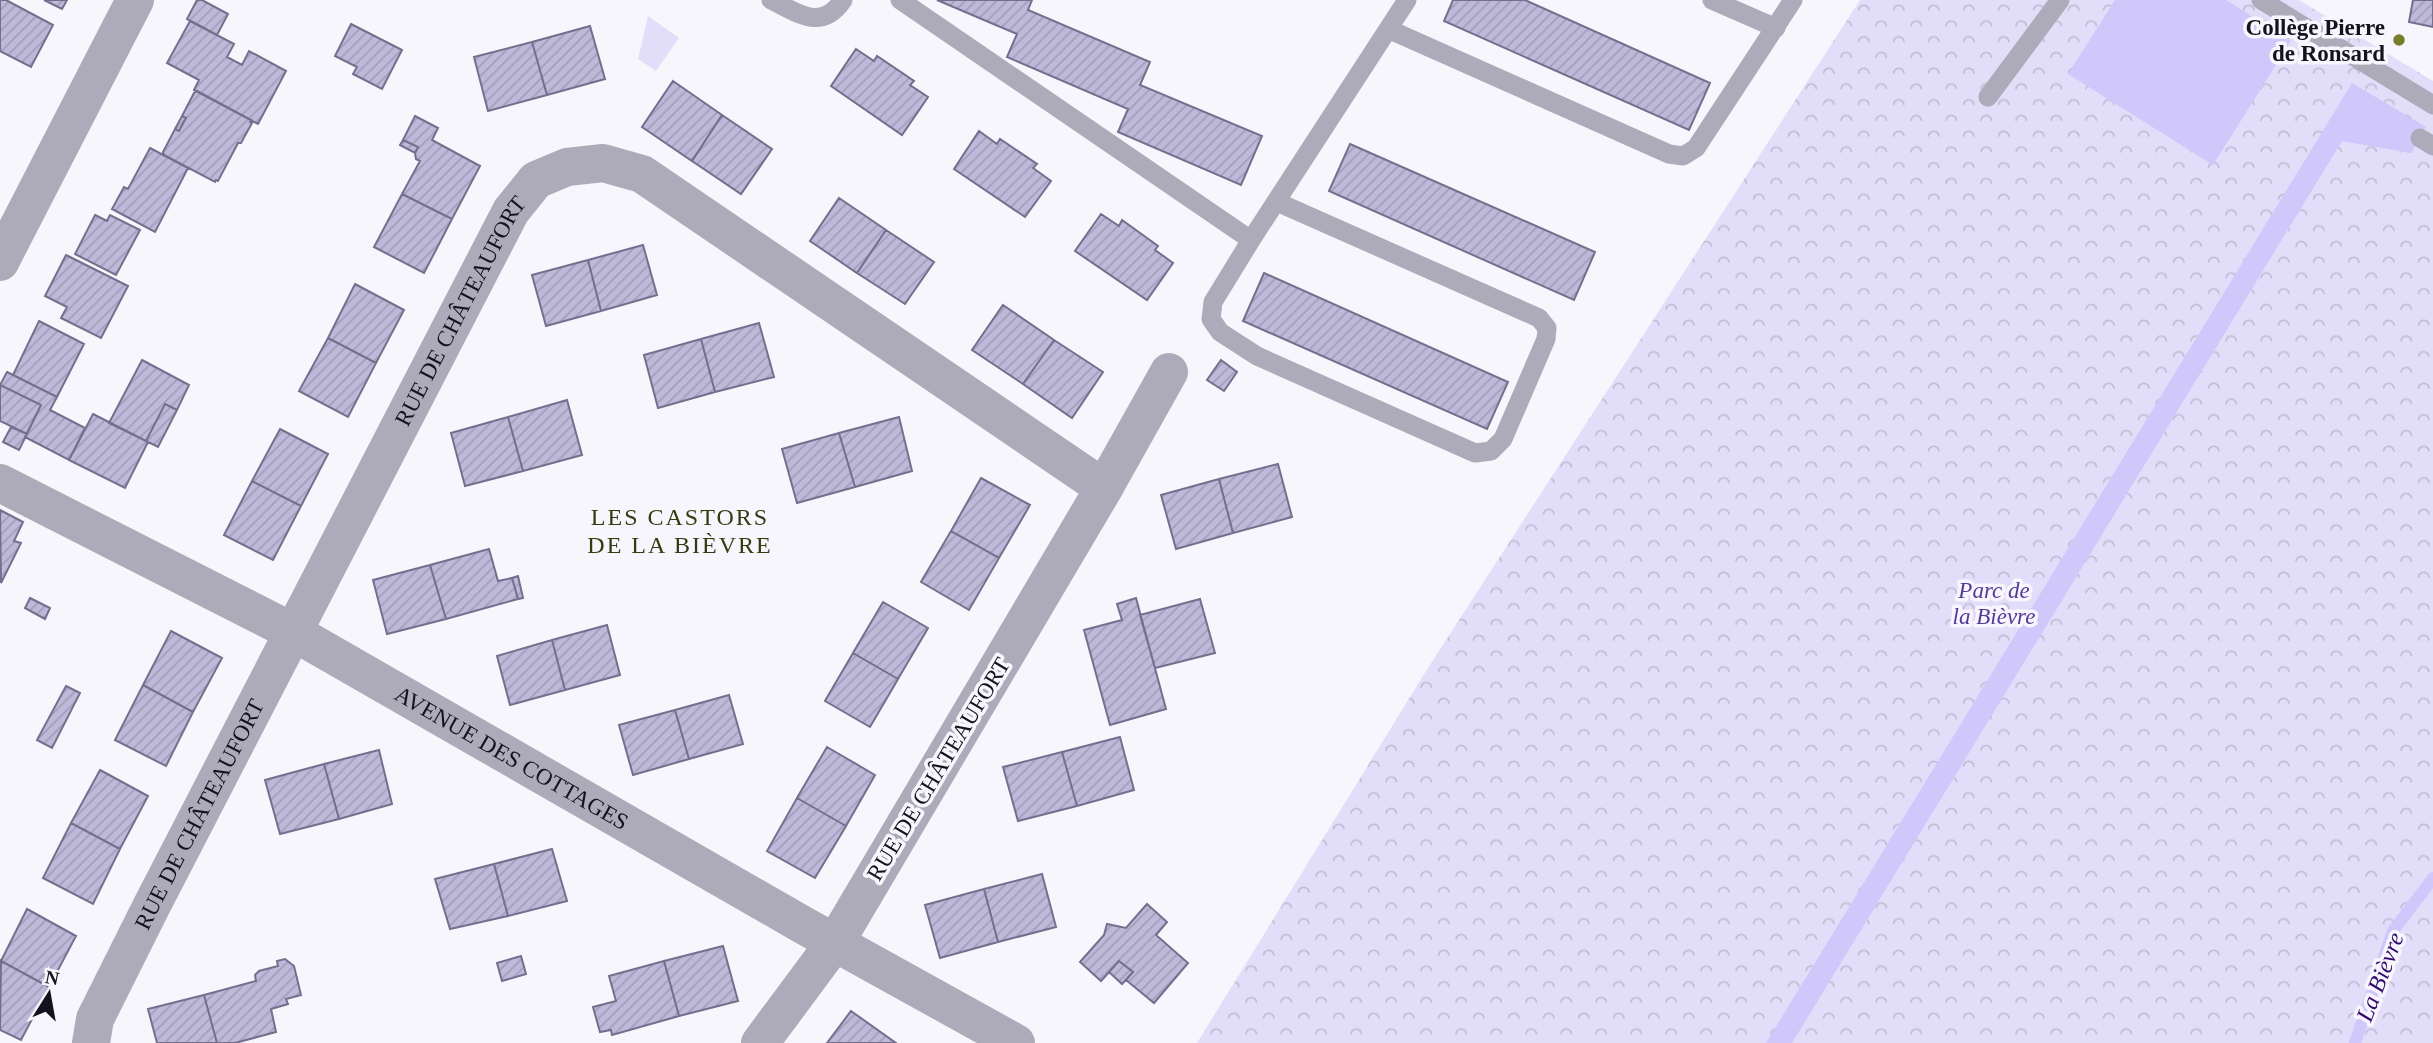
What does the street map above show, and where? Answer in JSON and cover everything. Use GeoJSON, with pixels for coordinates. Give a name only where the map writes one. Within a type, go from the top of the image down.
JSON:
{"type":"FeatureCollection","features":[{"type":"Feature","properties":{"kind":"street"},"geometry":{"type":"LineString","coordinates":[[0,262],[135,0]]}},
{"type":"Feature","properties":{"kind":"street","name":"RUE DE CHÂTEAUFORT"},"geometry":{"type":"LineString","coordinates":[[91,1043],[95,1019],[101,1006],[293,632],[511,211],[536,180],[567,167],[603,163],[642,174],[1104,488]]}},
{"type":"Feature","properties":{"kind":"street","name":"RUE DE CHÂTEAUFORT"},"geometry":{"type":"LineString","coordinates":[[760,1043],[835,943],[1104,488],[1169,372]]}},
{"type":"Feature","properties":{"kind":"street","name":"AVENUE DES COTTAGES"},"geometry":{"type":"LineString","coordinates":[[0,483],[293,632],[835,943],[1016,1043]]}},
{"type":"Feature","properties":{"kind":"lane"},"geometry":{"type":"LineString","coordinates":[[771,0],[804,16],[819,19],[834,13],[842,0]]}},
{"type":"Feature","properties":{"kind":"lane"},"geometry":{"type":"LineString","coordinates":[[900,0],[1251,240]]}},
{"type":"Feature","properties":{"kind":"lane"},"geometry":{"type":"LineString","coordinates":[[1277,202],[1539,318],[1547,328],[1546,339],[1503,439],[1491,451],[1475,453],[1256,356],[1220,332],[1211,319],[1213,302],[1251,240],[1407,0]]}},
{"type":"Feature","properties":{"kind":"lane"},"geometry":{"type":"LineString","coordinates":[[1712,0],[1776,28]]}},
{"type":"Feature","properties":{"kind":"lane"},"geometry":{"type":"LineString","coordinates":[[1388,29],[1661,150],[1683,156],[1696,148],[1793,0]]}},
{"type":"Feature","properties":{"kind":"lane"},"geometry":{"type":"LineString","coordinates":[[1988,97],[2060,0]]}},
{"type":"Feature","properties":{"kind":"lane"},"geometry":{"type":"LineString","coordinates":[[2261,0],[2433,105]]}},
{"type":"Feature","properties":{"kind":"green space","name":"Parc de la Bièvre"},"geometry":{"type":"Polygon","coordinates":[[[1860,0],[2299,0],[2433,81],[2433,1043],[1197,1043],[1426,671],[1860,0]]]}},
{"type":"Feature","properties":{"kind":"green space"},"geometry":{"type":"Polygon","coordinates":[[[648,16],[679,38],[656,71],[638,59],[648,16]]]}},
{"type":"Feature","properties":{"kind":"shaded area"},"geometry":{"type":"Polygon","coordinates":[[[2115,0],[2226,0],[2291,41],[2213,165],[2068,74],[2115,0]]]}},
{"type":"Feature","properties":{"kind":"shaded area"},"geometry":{"type":"Polygon","coordinates":[[[2352,83],[2426,127],[2411,153],[2342,141],[1792,1043],[1766,1043],[2352,83]]]}},
{"type":"Feature","properties":{"kind":"building"},"geometry":{"type":"Polygon","coordinates":[[[0,0],[6,0],[53,25],[31,67],[0,51],[0,0]]]}},
{"type":"Feature","properties":{"kind":"building"},"geometry":{"type":"Polygon","coordinates":[[[44,0],[67,0],[62,9],[44,0]]]}},
{"type":"Feature","properties":{"kind":"building"},"geometry":{"type":"Polygon","coordinates":[[[197,0],[228,14],[217,35],[187,19],[197,0]]]}},
{"type":"Feature","properties":{"kind":"building"},"geometry":{"type":"Polygon","coordinates":[[[937,0],[1032,0],[1028,10],[1150,62],[1140,85],[1262,136],[1241,185],[1118,132],[1128,109],[1007,57],[1017,34],[937,0]]]}},
{"type":"Feature","properties":{"kind":"building"},"geometry":{"type":"Polygon","coordinates":[[[1453,0],[1525,0],[1710,83],[1689,130],[1444,21],[1453,0]]]}},
{"type":"Feature","properties":{"kind":"building"},"geometry":{"type":"Polygon","coordinates":[[[2413,0],[2433,0],[2433,27],[2409,22],[2413,0]]]}},
{"type":"Feature","properties":{"kind":"building"},"geometry":{"type":"Polygon","coordinates":[[[190,21],[234,44],[227,57],[242,65],[249,51],[286,71],[258,124],[194,90],[199,80],[167,63],[190,21]]]}},
{"type":"Feature","properties":{"kind":"building"},"geometry":{"type":"Polygon","coordinates":[[[351,24],[402,50],[382,89],[353,74],[357,67],[335,56],[351,24]]]}},
{"type":"Feature","properties":{"kind":"building"},"geometry":{"type":"Polygon","coordinates":[[[590,26],[605,79],[547,95],[532,42],[590,26]]]}},
{"type":"Feature","properties":{"kind":"building"},"geometry":{"type":"Polygon","coordinates":[[[532,42],[547,95],[488,111],[474,57],[532,42]]]}},
{"type":"Feature","properties":{"kind":"building"},"geometry":{"type":"Polygon","coordinates":[[[856,49],[874,61],[877,56],[914,81],[910,85],[928,97],[902,135],[831,86],[856,49]]]}},
{"type":"Feature","properties":{"kind":"building"},"geometry":{"type":"Polygon","coordinates":[[[673,81],[722,115],[692,161],[642,127],[673,81]]]}},
{"type":"Feature","properties":{"kind":"building"},"geometry":{"type":"Polygon","coordinates":[[[197,91],[252,123],[215,182],[163,152],[175,129],[179,131],[186,118],[182,116],[197,91]]]}},
{"type":"Feature","properties":{"kind":"building"},"geometry":{"type":"Polygon","coordinates":[[[722,115],[772,149],[741,194],[692,161],[722,115]]]}},
{"type":"Feature","properties":{"kind":"building"},"geometry":{"type":"Polygon","coordinates":[[[182,116],[186,118],[179,131],[175,129],[182,116]]]}},
{"type":"Feature","properties":{"kind":"building"},"geometry":{"type":"Polygon","coordinates":[[[415,116],[438,128],[432,140],[480,166],[452,219],[402,194],[420,161],[416,159],[415,153],[418,147],[403,140],[415,116]]]}},
{"type":"Feature","properties":{"kind":"building"},"geometry":{"type":"Polygon","coordinates":[[[979,131],[997,144],[1000,139],[1037,164],[1033,168],[1051,181],[1025,217],[954,169],[979,131]]]}},
{"type":"Feature","properties":{"kind":"building"},"geometry":{"type":"Polygon","coordinates":[[[403,140],[418,147],[415,153],[400,145],[403,140]]]}},
{"type":"Feature","properties":{"kind":"building"},"geometry":{"type":"Polygon","coordinates":[[[1350,144],[1595,252],[1574,300],[1329,191],[1350,144]]]}},
{"type":"Feature","properties":{"kind":"building"},"geometry":{"type":"Polygon","coordinates":[[[150,148],[188,168],[155,232],[112,209],[124,187],[128,189],[150,148]]]}},
{"type":"Feature","properties":{"kind":"building"},"geometry":{"type":"Polygon","coordinates":[[[402,194],[452,219],[424,273],[374,247],[402,194]]]}},
{"type":"Feature","properties":{"kind":"building"},"geometry":{"type":"Polygon","coordinates":[[[839,198],[886,230],[857,273],[810,241],[839,198]]]}},
{"type":"Feature","properties":{"kind":"building"},"geometry":{"type":"Polygon","coordinates":[[[1101,214],[1119,226],[1122,220],[1158,246],[1155,250],[1173,263],[1147,300],[1075,251],[1101,214]]]}},
{"type":"Feature","properties":{"kind":"building"},"geometry":{"type":"Polygon","coordinates":[[[95,215],[107,221],[110,215],[140,230],[116,275],[75,254],[95,215]]]}},
{"type":"Feature","properties":{"kind":"building"},"geometry":{"type":"Polygon","coordinates":[[[886,230],[934,262],[905,304],[857,273],[886,230]]]}},
{"type":"Feature","properties":{"kind":"building"},"geometry":{"type":"Polygon","coordinates":[[[643,245],[657,295],[601,311],[588,260],[643,245]]]}},
{"type":"Feature","properties":{"kind":"building"},"geometry":{"type":"Polygon","coordinates":[[[66,255],[128,286],[101,338],[61,318],[67,307],[45,296],[66,255]]]}},
{"type":"Feature","properties":{"kind":"building"},"geometry":{"type":"Polygon","coordinates":[[[588,260],[601,311],[546,326],[532,275],[588,260]]]}},
{"type":"Feature","properties":{"kind":"building"},"geometry":{"type":"Polygon","coordinates":[[[1264,273],[1508,382],[1487,429],[1243,321],[1264,273]]]}},
{"type":"Feature","properties":{"kind":"building"},"geometry":{"type":"Polygon","coordinates":[[[355,284],[404,310],[376,363],[328,338],[355,284]]]}},
{"type":"Feature","properties":{"kind":"building"},"geometry":{"type":"Polygon","coordinates":[[[1003,305],[1054,340],[1023,384],[972,350],[1003,305]]]}},
{"type":"Feature","properties":{"kind":"building"},"geometry":{"type":"Polygon","coordinates":[[[39,321],[84,344],[57,397],[13,375],[39,321]]]}},
{"type":"Feature","properties":{"kind":"building"},"geometry":{"type":"Polygon","coordinates":[[[759,323],[774,377],[715,392],[701,339],[759,323]]]}},
{"type":"Feature","properties":{"kind":"building"},"geometry":{"type":"Polygon","coordinates":[[[328,338],[376,363],[348,417],[299,391],[328,338]]]}},
{"type":"Feature","properties":{"kind":"building"},"geometry":{"type":"Polygon","coordinates":[[[701,339],[715,392],[658,408],[644,355],[701,339]]]}},
{"type":"Feature","properties":{"kind":"building"},"geometry":{"type":"Polygon","coordinates":[[[1054,340],[1103,372],[1072,418],[1023,384],[1054,340]]]}},
{"type":"Feature","properties":{"kind":"building"},"geometry":{"type":"Polygon","coordinates":[[[142,360],[189,385],[177,410],[165,404],[146,441],[109,423],[142,360]]]}},
{"type":"Feature","properties":{"kind":"building"},"geometry":{"type":"Polygon","coordinates":[[[1221,360],[1237,372],[1224,391],[1207,380],[1221,360]]]}},
{"type":"Feature","properties":{"kind":"building"},"geometry":{"type":"Polygon","coordinates":[[[7,372],[57,397],[50,410],[85,428],[69,460],[25,437],[41,405],[0,385],[7,372]]]}},
{"type":"Feature","properties":{"kind":"building"},"geometry":{"type":"Polygon","coordinates":[[[0,385],[41,405],[27,434],[0,421],[0,385]]]}},
{"type":"Feature","properties":{"kind":"building"},"geometry":{"type":"Polygon","coordinates":[[[567,400],[582,455],[523,471],[508,417],[567,400]]]}},
{"type":"Feature","properties":{"kind":"building"},"geometry":{"type":"Polygon","coordinates":[[[165,404],[177,410],[158,447],[146,441],[165,404]]]}},
{"type":"Feature","properties":{"kind":"building"},"geometry":{"type":"Polygon","coordinates":[[[93,414],[148,442],[125,488],[69,460],[93,414]]]}},
{"type":"Feature","properties":{"kind":"building"},"geometry":{"type":"Polygon","coordinates":[[[508,417],[523,471],[465,486],[451,433],[508,417]]]}},
{"type":"Feature","properties":{"kind":"building"},"geometry":{"type":"Polygon","coordinates":[[[899,417],[912,471],[855,487],[839,433],[899,417]]]}},
{"type":"Feature","properties":{"kind":"building"},"geometry":{"type":"Polygon","coordinates":[[[11,427],[27,434],[19,450],[3,442],[11,427]]]}},
{"type":"Feature","properties":{"kind":"building"},"geometry":{"type":"Polygon","coordinates":[[[280,429],[328,454],[301,506],[252,481],[280,429]]]}},
{"type":"Feature","properties":{"kind":"building"},"geometry":{"type":"Polygon","coordinates":[[[839,433],[855,487],[797,503],[782,449],[839,433]]]}},
{"type":"Feature","properties":{"kind":"building"},"geometry":{"type":"Polygon","coordinates":[[[1278,464],[1292,517],[1233,533],[1219,479],[1278,464]]]}},
{"type":"Feature","properties":{"kind":"building"},"geometry":{"type":"Polygon","coordinates":[[[981,478],[1030,505],[999,558],[951,531],[981,478]]]}},
{"type":"Feature","properties":{"kind":"building"},"geometry":{"type":"Polygon","coordinates":[[[1219,479],[1233,533],[1176,549],[1161,495],[1219,479]]]}},
{"type":"Feature","properties":{"kind":"building"},"geometry":{"type":"Polygon","coordinates":[[[252,481],[301,506],[273,560],[224,535],[252,481]]]}},
{"type":"Feature","properties":{"kind":"building"},"geometry":{"type":"Polygon","coordinates":[[[0,510],[23,522],[14,541],[21,543],[1,583],[0,510]]]}},
{"type":"Feature","properties":{"kind":"building"},"geometry":{"type":"Polygon","coordinates":[[[951,531],[999,558],[969,610],[921,582],[951,531]]]}},
{"type":"Feature","properties":{"kind":"building"},"geometry":{"type":"Polygon","coordinates":[[[489,549],[498,581],[512,578],[518,599],[446,619],[430,565],[489,549]]]}},
{"type":"Feature","properties":{"kind":"building"},"geometry":{"type":"Polygon","coordinates":[[[430,565],[446,619],[387,634],[373,580],[430,565]]]}},
{"type":"Feature","properties":{"kind":"building"},"geometry":{"type":"Polygon","coordinates":[[[518,576],[523,598],[518,599],[512,578],[518,576]]]}},
{"type":"Feature","properties":{"kind":"building"},"geometry":{"type":"Polygon","coordinates":[[[30,598],[50,608],[45,619],[25,608],[30,598]]]}},
{"type":"Feature","properties":{"kind":"building"},"geometry":{"type":"Polygon","coordinates":[[[1136,598],[1166,709],[1110,725],[1084,630],[1122,620],[1117,604],[1136,598]]]}},
{"type":"Feature","properties":{"kind":"building"},"geometry":{"type":"Polygon","coordinates":[[[1200,599],[1215,653],[1155,668],[1140,615],[1200,599]]]}},
{"type":"Feature","properties":{"kind":"building"},"geometry":{"type":"Polygon","coordinates":[[[883,602],[928,628],[898,679],[853,653],[883,602]]]}},
{"type":"Feature","properties":{"kind":"building"},"geometry":{"type":"Polygon","coordinates":[[[607,625],[620,675],[565,690],[552,640],[607,625]]]}},
{"type":"Feature","properties":{"kind":"building"},"geometry":{"type":"Polygon","coordinates":[[[171,631],[222,658],[193,712],[143,685],[171,631]]]}},
{"type":"Feature","properties":{"kind":"building"},"geometry":{"type":"Polygon","coordinates":[[[552,640],[565,690],[510,705],[497,656],[552,640]]]}},
{"type":"Feature","properties":{"kind":"building"},"geometry":{"type":"Polygon","coordinates":[[[853,653],[898,679],[870,727],[825,701],[853,653]]]}},
{"type":"Feature","properties":{"kind":"building"},"geometry":{"type":"Polygon","coordinates":[[[143,685],[193,712],[166,766],[115,740],[143,685]]]}},
{"type":"Feature","properties":{"kind":"building"},"geometry":{"type":"Polygon","coordinates":[[[66,686],[80,693],[52,748],[37,740],[66,686]]]}},
{"type":"Feature","properties":{"kind":"building"},"geometry":{"type":"Polygon","coordinates":[[[729,695],[743,744],[689,759],[675,710],[729,695]]]}},
{"type":"Feature","properties":{"kind":"building"},"geometry":{"type":"Polygon","coordinates":[[[675,710],[689,759],[633,775],[619,725],[675,710]]]}},
{"type":"Feature","properties":{"kind":"building"},"geometry":{"type":"Polygon","coordinates":[[[1120,737],[1134,790],[1077,806],[1062,752],[1120,737]]]}},
{"type":"Feature","properties":{"kind":"building"},"geometry":{"type":"Polygon","coordinates":[[[827,747],[875,775],[846,826],[797,798],[827,747]]]}},
{"type":"Feature","properties":{"kind":"building"},"geometry":{"type":"Polygon","coordinates":[[[379,750],[392,804],[339,819],[324,764],[379,750]]]}},
{"type":"Feature","properties":{"kind":"building"},"geometry":{"type":"Polygon","coordinates":[[[1062,752],[1077,806],[1018,821],[1003,767],[1062,752]]]}},
{"type":"Feature","properties":{"kind":"building"},"geometry":{"type":"Polygon","coordinates":[[[324,764],[339,819],[280,834],[265,780],[324,764]]]}},
{"type":"Feature","properties":{"kind":"building"},"geometry":{"type":"Polygon","coordinates":[[[100,770],[148,796],[120,849],[71,823],[100,770]]]}},
{"type":"Feature","properties":{"kind":"building"},"geometry":{"type":"Polygon","coordinates":[[[797,798],[846,826],[815,878],[767,851],[797,798]]]}},
{"type":"Feature","properties":{"kind":"building"},"geometry":{"type":"Polygon","coordinates":[[[71,823],[120,849],[93,904],[43,878],[71,823]]]}},
{"type":"Feature","properties":{"kind":"building"},"geometry":{"type":"Polygon","coordinates":[[[552,849],[567,901],[508,916],[494,864],[552,849]]]}},
{"type":"Feature","properties":{"kind":"building"},"geometry":{"type":"Polygon","coordinates":[[[494,864],[508,916],[450,929],[435,879],[494,864]]]}},
{"type":"Feature","properties":{"kind":"building"},"geometry":{"type":"Polygon","coordinates":[[[1042,874],[1056,927],[998,942],[984,889],[1042,874]]]}},
{"type":"Feature","properties":{"kind":"building"},"geometry":{"type":"Polygon","coordinates":[[[984,889],[998,942],[940,958],[925,905],[984,889]]]}},
{"type":"Feature","properties":{"kind":"building"},"geometry":{"type":"Polygon","coordinates":[[[1147,904],[1167,922],[1156,935],[1188,963],[1154,1003],[1126,980],[1133,972],[1119,961],[1101,981],[1080,962],[1104,935],[1107,924],[1126,928],[1147,904]]]}},
{"type":"Feature","properties":{"kind":"building"},"geometry":{"type":"Polygon","coordinates":[[[27,909],[76,936],[49,987],[1,961],[27,909]]]}},
{"type":"Feature","properties":{"kind":"building"},"geometry":{"type":"Polygon","coordinates":[[[723,946],[738,1001],[679,1016],[664,961],[723,946]]]}},
{"type":"Feature","properties":{"kind":"building"},"geometry":{"type":"Polygon","coordinates":[[[521,956],[526,974],[502,981],[497,963],[521,956]]]}},
{"type":"Feature","properties":{"kind":"building"},"geometry":{"type":"Polygon","coordinates":[[[285,959],[294,966],[301,995],[286,999],[288,1004],[271,1009],[276,1032],[235,1043],[217,1043],[204,995],[256,981],[255,975],[259,971],[278,966],[277,961],[285,959]]]}},
{"type":"Feature","properties":{"kind":"building"},"geometry":{"type":"Polygon","coordinates":[[[1,961],[49,987],[21,1040],[0,1030],[1,961]]]}},
{"type":"Feature","properties":{"kind":"building"},"geometry":{"type":"Polygon","coordinates":[[[664,961],[679,1016],[612,1035],[611,1030],[600,1032],[593,1007],[616,1001],[609,976],[664,961]]]}},
{"type":"Feature","properties":{"kind":"building"},"geometry":{"type":"Polygon","coordinates":[[[1119,961],[1133,972],[1122,984],[1109,972],[1119,961]]]}},
{"type":"Feature","properties":{"kind":"building"},"geometry":{"type":"Polygon","coordinates":[[[204,995],[217,1043],[157,1043],[148,1009],[204,995]]]}},
{"type":"Feature","properties":{"kind":"building"},"geometry":{"type":"Polygon","coordinates":[[[851,1011],[896,1043],[827,1043],[851,1011]]]}},
{"type":"Feature","properties":{"kind":"waterway","name":"La Bièvre"},"geometry":{"type":"LineString","coordinates":[[2355,1043],[2393,931],[2433,878]]}},
{"type":"Feature","properties":{"kind":"place","name":"Collège Pierre de Ronsard"},"geometry":{"type":"Point","coordinates":[2399,40]}},
{"type":"Feature","properties":{"kind":"district","name":"LES CASTORS DE LA BIÈVRE"},"geometry":{"type":"Point","coordinates":[680,531]}}]}
